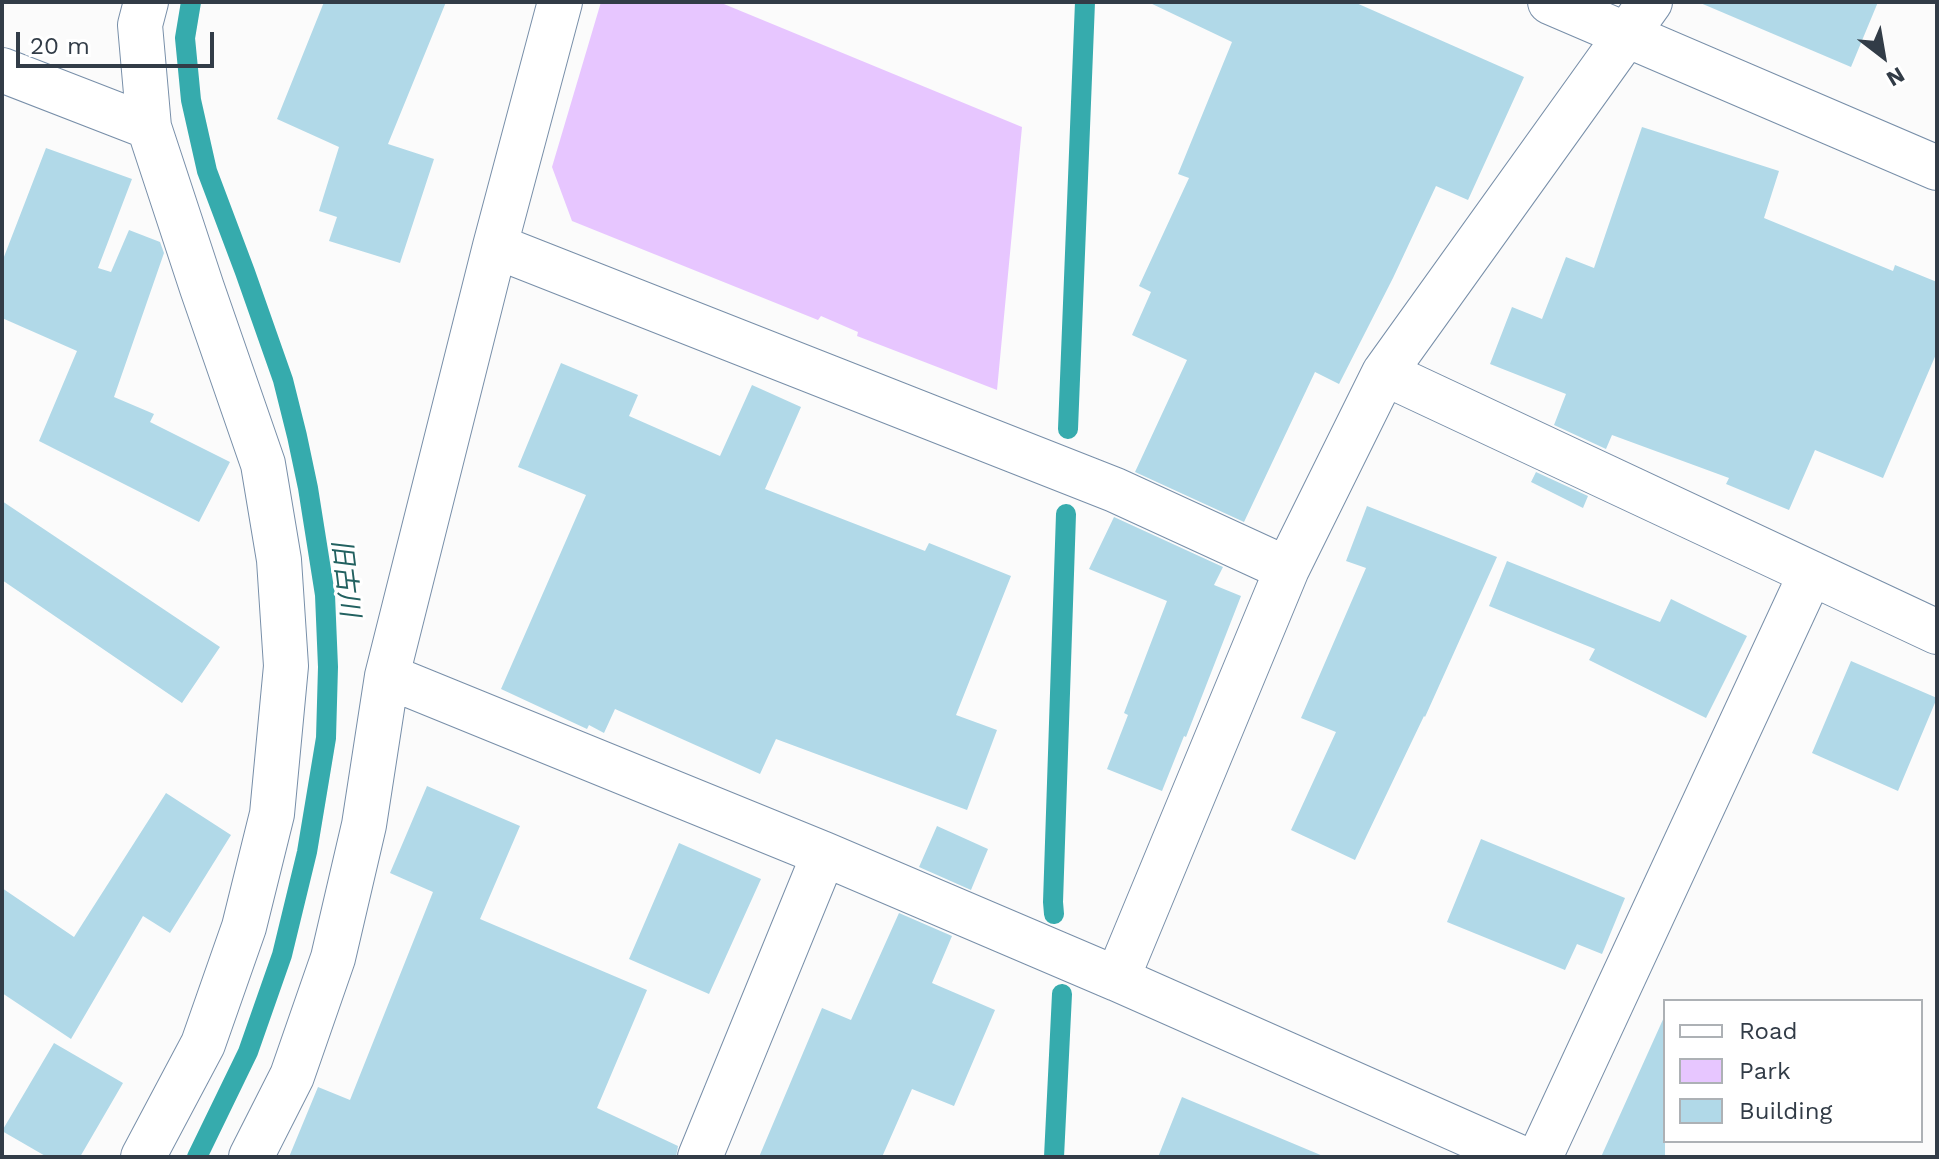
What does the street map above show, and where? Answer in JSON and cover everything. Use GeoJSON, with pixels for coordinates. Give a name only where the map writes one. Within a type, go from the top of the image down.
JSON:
{"type":"FeatureCollection","features":[{"type":"Feature","properties":{"kind":"street"},"geometry":{"type":"LineString","coordinates":[[143,1157],[203,1044],[244,927],[272,814],[286,666],[279,560],[263,464],[149,127],[140,25],[146,2]]}},
{"type":"Feature","properties":{"kind":"street"},"geometry":{"type":"LineString","coordinates":[[251,1157],[292,1076],[333,958],[364,825],[387,676],[560,2]]}},
{"type":"Feature","properties":{"kind":"street"},"geometry":{"type":"LineString","coordinates":[[1550,2],[1638,18],[1937,168]]}},
{"type":"Feature","properties":{"kind":"street"},"geometry":{"type":"LineString","coordinates":[[1117,979],[1287,569],[1384,373],[1638,18]]}},
{"type":"Feature","properties":{"kind":"street"},"geometry":{"type":"LineString","coordinates":[[2,70],[149,127]]}},
{"type":"Feature","properties":{"kind":"street"},"geometry":{"type":"LineString","coordinates":[[495,246],[1115,490],[1287,569]]}},
{"type":"Feature","properties":{"kind":"street"},"geometry":{"type":"LineString","coordinates":[[1384,373],[1937,632]]}},
{"type":"Feature","properties":{"kind":"street"},"geometry":{"type":"LineString","coordinates":[[1540,1157],[1811,573]]}},
{"type":"Feature","properties":{"kind":"street"},"geometry":{"type":"LineString","coordinates":[[387,676],[824,854],[1117,979],[1519,1157]]}},
{"type":"Feature","properties":{"kind":"street"},"geometry":{"type":"LineString","coordinates":[[700,1157],[824,854]]}},
{"type":"Feature","properties":{"kind":"green space"},"geometry":{"type":"Polygon","coordinates":[[[601,2],[719,2],[1022,127],[997,390],[857,336],[858,332],[821,316],[818,320],[572,221],[552,167],[601,2]]]}},
{"type":"Feature","properties":{"kind":"building"},"geometry":{"type":"Polygon","coordinates":[[[324,2],[446,2],[388,144],[434,159],[400,263],[329,241],[337,217],[319,211],[339,147],[277,119],[324,2]]]}},
{"type":"Feature","properties":{"kind":"building"},"geometry":{"type":"Polygon","coordinates":[[[1148,2],[1354,2],[1524,77],[1468,200],[1436,186],[1339,384],[1315,372],[1244,522],[1135,472],[1187,360],[1132,335],[1151,292],[1139,286],[1189,178],[1178,174],[1232,42],[1148,2]]]}},
{"type":"Feature","properties":{"kind":"building"},"geometry":{"type":"Polygon","coordinates":[[[1698,2],[1878,2],[1851,67],[1698,2]]]}},
{"type":"Feature","properties":{"kind":"building"},"geometry":{"type":"Polygon","coordinates":[[[1642,127],[1779,171],[1764,218],[1893,271],[1895,265],[1937,282],[1937,352],[1883,478],[1815,450],[1789,510],[1726,484],[1729,478],[1612,435],[1606,449],[1554,425],[1566,394],[1490,364],[1512,307],[1542,319],[1566,257],[1594,268],[1642,127]]]}},
{"type":"Feature","properties":{"kind":"building"},"geometry":{"type":"Polygon","coordinates":[[[46,148],[132,179],[98,268],[111,272],[129,230],[160,242],[164,253],[114,397],[154,414],[150,422],[230,462],[199,522],[39,441],[77,351],[2,318],[2,262],[46,148]]]}},
{"type":"Feature","properties":{"kind":"building"},"geometry":{"type":"Polygon","coordinates":[[[561,363],[638,395],[629,416],[720,456],[752,385],[801,407],[765,489],[925,551],[929,543],[1011,576],[956,715],[997,730],[967,810],[776,739],[760,774],[615,709],[604,733],[589,725],[587,729],[501,689],[586,495],[518,467],[561,363]]]}},
{"type":"Feature","properties":{"kind":"building"},"geometry":{"type":"Polygon","coordinates":[[[1536,472],[1588,496],[1583,508],[1531,482],[1536,472]]]}},
{"type":"Feature","properties":{"kind":"building"},"geometry":{"type":"Polygon","coordinates":[[[2,501],[220,647],[182,703],[2,580],[2,501]]]}},
{"type":"Feature","properties":{"kind":"building"},"geometry":{"type":"Polygon","coordinates":[[[1367,506],[1497,557],[1425,717],[1355,860],[1291,830],[1336,732],[1301,718],[1366,568],[1346,561],[1367,506]]]}},
{"type":"Feature","properties":{"kind":"building"},"geometry":{"type":"Polygon","coordinates":[[[1114,517],[1223,567],[1214,585],[1241,596],[1162,791],[1107,769],[1128,715],[1124,713],[1167,601],[1089,569],[1114,517]]]}},
{"type":"Feature","properties":{"kind":"building"},"geometry":{"type":"Polygon","coordinates":[[[1507,561],[1660,622],[1671,599],[1747,636],[1706,718],[1589,660],[1595,649],[1489,606],[1507,561]]]}},
{"type":"Feature","properties":{"kind":"building"},"geometry":{"type":"Polygon","coordinates":[[[1851,661],[1937,698],[1898,791],[1812,753],[1851,661]]]}},
{"type":"Feature","properties":{"kind":"building"},"geometry":{"type":"Polygon","coordinates":[[[427,786],[520,826],[480,919],[647,990],[597,1108],[678,1146],[676,1157],[289,1157],[318,1087],[350,1100],[433,892],[390,873],[427,786]]]}},
{"type":"Feature","properties":{"kind":"building"},"geometry":{"type":"Polygon","coordinates":[[[166,793],[231,835],[170,933],[143,916],[71,1039],[2,993],[2,888],[74,937],[166,793]]]}},
{"type":"Feature","properties":{"kind":"building"},"geometry":{"type":"Polygon","coordinates":[[[937,826],[988,849],[971,890],[919,867],[937,826]]]}},
{"type":"Feature","properties":{"kind":"building"},"geometry":{"type":"Polygon","coordinates":[[[1481,839],[1625,898],[1602,954],[1577,944],[1565,970],[1447,922],[1481,839]]]}},
{"type":"Feature","properties":{"kind":"building"},"geometry":{"type":"Polygon","coordinates":[[[679,843],[761,879],[709,994],[629,959],[679,843]]]}},
{"type":"Feature","properties":{"kind":"building"},"geometry":{"type":"Polygon","coordinates":[[[899,913],[952,936],[932,983],[995,1010],[954,1106],[912,1089],[882,1157],[759,1157],[822,1008],[851,1020],[899,913]]]}},
{"type":"Feature","properties":{"kind":"building"},"geometry":{"type":"Polygon","coordinates":[[[1663,1019],[1665,1157],[1601,1157],[1663,1019]]]}},
{"type":"Feature","properties":{"kind":"building"},"geometry":{"type":"Polygon","coordinates":[[[54,1043],[123,1083],[80,1157],[47,1157],[2,1131],[54,1043]]]}},
{"type":"Feature","properties":{"kind":"building"},"geometry":{"type":"Polygon","coordinates":[[[1182,1097],[1323,1156],[1323,1157],[1158,1157],[1182,1097]]]}},
{"type":"Feature","properties":{"kind":"waterway","name":"旧古川"},"geometry":{"type":"LineString","coordinates":[[191,2],[185,38],[191,100],[207,171],[283,380],[297,436],[325,595],[328,667],[326,738],[307,852],[282,955],[248,1052],[197,1157]]}},
{"type":"Feature","properties":{"kind":"waterway"},"geometry":{"type":"LineString","coordinates":[[1068,429],[1085,2]]}},
{"type":"Feature","properties":{"kind":"waterway"},"geometry":{"type":"LineString","coordinates":[[1054,914],[1066,514]]}},
{"type":"Feature","properties":{"kind":"waterway"},"geometry":{"type":"LineString","coordinates":[[1054,1157],[1062,994]]}}]}
